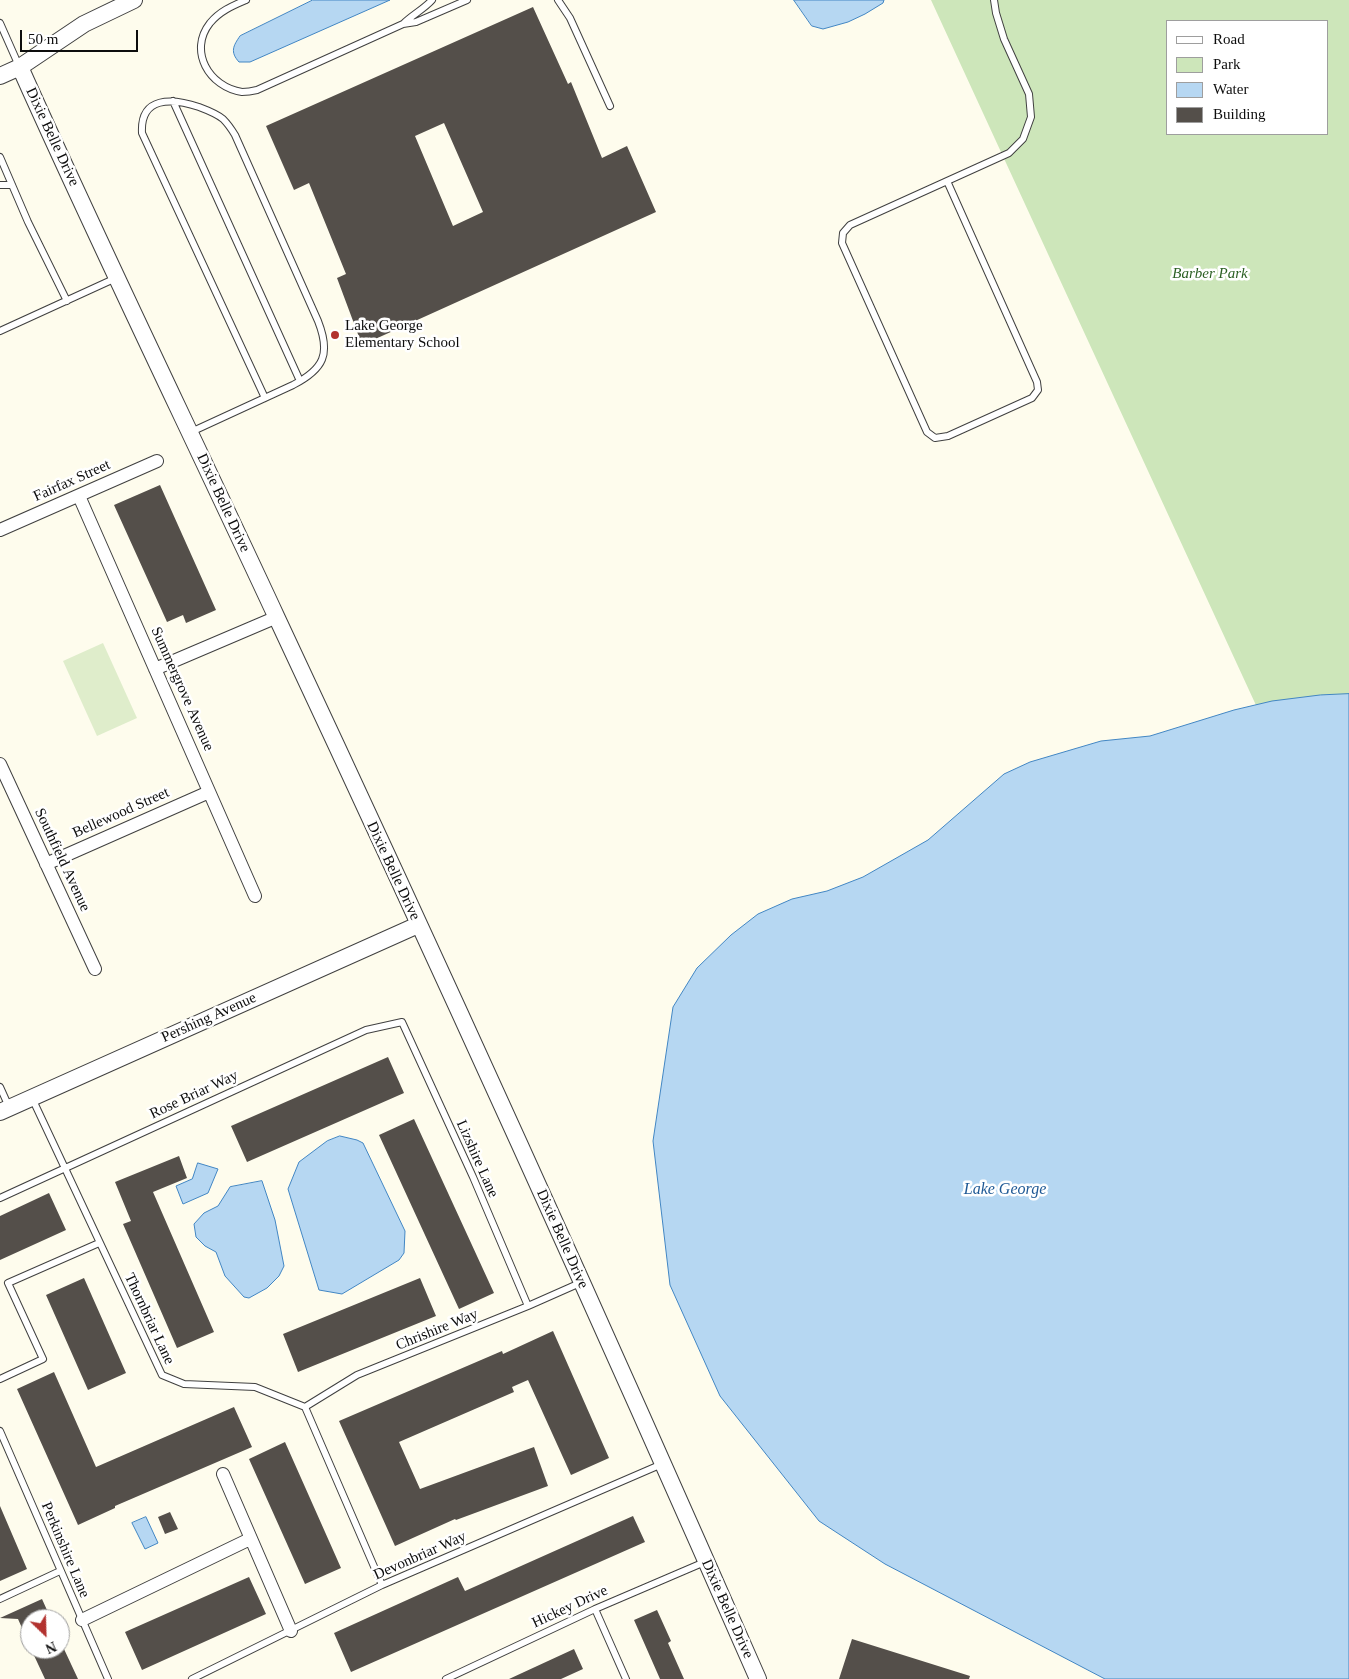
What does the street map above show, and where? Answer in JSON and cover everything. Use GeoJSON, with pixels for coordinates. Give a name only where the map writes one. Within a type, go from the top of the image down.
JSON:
{"type":"FeatureCollection","features":[{"type":"Feature","properties":{"kind":"street"},"geometry":{"type":"LineString","coordinates":[[0,76],[20,67],[84,24],[134,0]]}},
{"type":"Feature","properties":{"kind":"street","name":"Dixie Belle Drive"},"geometry":{"type":"LineString","coordinates":[[20,67],[277,617],[707,1561],[758,1679]]}},
{"type":"Feature","properties":{"kind":"street","name":"Fairfax Street"},"geometry":{"type":"LineString","coordinates":[[0,530],[157,461]]}},
{"type":"Feature","properties":{"kind":"street","name":"Summergrove Avenue"},"geometry":{"type":"LineString","coordinates":[[79,496],[255,896]]}},
{"type":"Feature","properties":{"kind":"street"},"geometry":{"type":"LineString","coordinates":[[155,669],[277,617]]}},
{"type":"Feature","properties":{"kind":"street","name":"Southfield Avenue"},"geometry":{"type":"LineString","coordinates":[[0,764],[95,969]]}},
{"type":"Feature","properties":{"kind":"street","name":"Bellewood Street"},"geometry":{"type":"LineString","coordinates":[[46,864],[209,792]]}},
{"type":"Feature","properties":{"kind":"street","name":"Pershing Avenue"},"geometry":{"type":"LineString","coordinates":[[4,1110],[418,925]]}},
{"type":"Feature","properties":{"kind":"street"},"geometry":{"type":"LineString","coordinates":[[222,1474],[291,1631]]}},
{"type":"Feature","properties":{"kind":"street"},"geometry":{"type":"LineString","coordinates":[[82,1620],[250,1539]]}},
{"type":"Feature","properties":{"kind":"lane"},"geometry":{"type":"LineString","coordinates":[[246,0],[217,15],[209,24],[201,47],[202,59],[208,72],[218,82],[244,92],[257,90],[403,24],[416,22],[467,0]]}},
{"type":"Feature","properties":{"kind":"lane"},"geometry":{"type":"LineString","coordinates":[[403,24],[411,16],[426,7],[432,0]]}},
{"type":"Feature","properties":{"kind":"lane"},"geometry":{"type":"LineString","coordinates":[[558,0],[570,18],[610,106]]}},
{"type":"Feature","properties":{"kind":"lane"},"geometry":{"type":"LineString","coordinates":[[947,181],[1037,382],[1038,390],[1032,398],[948,436],[935,438],[927,432],[842,243],[843,233],[850,225],[947,181],[1009,153],[1023,139],[1031,117],[1029,94],[1004,38],[994,0]]}},
{"type":"Feature","properties":{"kind":"lane"},"geometry":{"type":"LineString","coordinates":[[0,23],[20,67]]}},
{"type":"Feature","properties":{"kind":"lane"},"geometry":{"type":"LineString","coordinates":[[173,100],[300,381]]}},
{"type":"Feature","properties":{"kind":"lane"},"geometry":{"type":"LineString","coordinates":[[190,433],[265,398],[300,381],[319,365],[325,348],[325,340],[235,135],[224,119],[188,103],[173,100],[158,103],[150,107],[144,115],[141,123],[142,133],[265,398]]}},
{"type":"Feature","properties":{"kind":"lane"},"geometry":{"type":"LineString","coordinates":[[1,160],[28,222],[67,301]]}},
{"type":"Feature","properties":{"kind":"lane"},"geometry":{"type":"LineString","coordinates":[[0,185],[12,185]]}},
{"type":"Feature","properties":{"kind":"lane"},"geometry":{"type":"LineString","coordinates":[[0,331],[117,278]]}},
{"type":"Feature","properties":{"kind":"lane","name":"Rose Briar Way"},"geometry":{"type":"LineString","coordinates":[[0,1198],[366,1030],[402,1022]]}},
{"type":"Feature","properties":{"kind":"lane","name":"Lizshire Lane"},"geometry":{"type":"LineString","coordinates":[[402,1022],[528,1306]]}},
{"type":"Feature","properties":{"kind":"lane"},"geometry":{"type":"LineString","coordinates":[[0,1088],[4,1110]]}},
{"type":"Feature","properties":{"kind":"lane","name":"Thornbriar Lane"},"geometry":{"type":"LineString","coordinates":[[32,1098],[162,1375],[184,1384],[255,1387],[305,1407]]}},
{"type":"Feature","properties":{"kind":"lane"},"geometry":{"type":"LineString","coordinates":[[0,1379],[43,1359],[8,1283],[99,1243]]}},
{"type":"Feature","properties":{"kind":"lane","name":"Chrishire Way"},"geometry":{"type":"LineString","coordinates":[[305,1407],[357,1375],[581,1283]]}},
{"type":"Feature","properties":{"kind":"lane"},"geometry":{"type":"LineString","coordinates":[[305,1407],[382,1585]]}},
{"type":"Feature","properties":{"kind":"lane","name":"Perkinshire Lane"},"geometry":{"type":"LineString","coordinates":[[0,1431],[108,1679]]}},
{"type":"Feature","properties":{"kind":"lane","name":"Devonbriar Way"},"geometry":{"type":"LineString","coordinates":[[192,1679],[382,1585],[662,1464]]}},
{"type":"Feature","properties":{"kind":"lane","name":"Hickey Drive"},"geometry":{"type":"LineString","coordinates":[[446,1679],[595,1609],[707,1561]]}},
{"type":"Feature","properties":{"kind":"lane"},"geometry":{"type":"LineString","coordinates":[[0,1599],[60,1570]]}},
{"type":"Feature","properties":{"kind":"lane"},"geometry":{"type":"LineString","coordinates":[[595,1609],[626,1679]]}},
{"type":"Feature","properties":{"kind":"green space","name":"Barber Park"},"geometry":{"type":"Polygon","coordinates":[[[931,0],[1349,0],[1349,907],[931,0]]]}},
{"type":"Feature","properties":{"kind":"green space"},"geometry":{"type":"Polygon","coordinates":[[[103,643],[137,718],[97,736],[63,661],[103,643]]]}},
{"type":"Feature","properties":{"kind":"water"},"geometry":{"type":"Polygon","coordinates":[[[313,0],[390,0],[250,62],[239,62],[234,55],[234,49],[240,36],[313,0]]]}},
{"type":"Feature","properties":{"kind":"water"},"geometry":{"type":"Polygon","coordinates":[[[794,0],[884,0],[883,3],[865,14],[848,22],[823,29],[812,26],[794,0]]]}},
{"type":"Feature","properties":{"kind":"water","name":"Lake George"},"geometry":{"type":"Polygon","coordinates":[[[1349,694],[1349,1679],[1105,1679],[885,1564],[819,1521],[720,1396],[670,1285],[653,1141],[673,1007],[697,968],[731,935],[758,914],[792,899],[827,891],[863,877],[928,840],[1004,774],[1030,762],[1101,741],[1150,736],[1234,710],[1272,701],[1320,695],[1349,694]]]}},
{"type":"Feature","properties":{"kind":"water"},"geometry":{"type":"Polygon","coordinates":[[[340,1136],[363,1143],[405,1231],[404,1253],[399,1260],[342,1294],[319,1290],[288,1189],[299,1162],[327,1141],[340,1136]]]}},
{"type":"Feature","properties":{"kind":"water"},"geometry":{"type":"Polygon","coordinates":[[[198,1163],[218,1169],[208,1193],[183,1204],[176,1186],[192,1179],[198,1163]]]}},
{"type":"Feature","properties":{"kind":"water"},"geometry":{"type":"Polygon","coordinates":[[[262,1181],[275,1220],[284,1266],[279,1276],[267,1288],[249,1298],[244,1297],[225,1276],[216,1252],[205,1246],[196,1237],[194,1224],[204,1213],[218,1206],[230,1187],[262,1181]]]}},
{"type":"Feature","properties":{"kind":"water"},"geometry":{"type":"Polygon","coordinates":[[[146,1517],[158,1543],[145,1549],[132,1523],[146,1517]]]}},
{"type":"Feature","properties":{"kind":"building"},"geometry":{"type":"Polygon","coordinates":[[[533,7],[568,84],[571,82],[602,158],[627,146],[656,212],[362,345],[337,278],[346,274],[309,183],[294,190],[266,126],[533,7]],[[444,123],[415,136],[453,226],[483,212],[444,123]]]}},
{"type":"Feature","properties":{"kind":"building"},"geometry":{"type":"Polygon","coordinates":[[[160,485],[216,610],[186,623],[183,615],[167,622],[114,505],[160,485]]]}},
{"type":"Feature","properties":{"kind":"building"},"geometry":{"type":"Polygon","coordinates":[[[388,1057],[404,1093],[247,1162],[231,1126],[388,1057]]]}},
{"type":"Feature","properties":{"kind":"building"},"geometry":{"type":"Polygon","coordinates":[[[414,1119],[494,1293],[459,1309],[379,1135],[414,1119]]]}},
{"type":"Feature","properties":{"kind":"building"},"geometry":{"type":"Polygon","coordinates":[[[179,1156],[187,1178],[153,1192],[214,1332],[177,1348],[123,1224],[131,1221],[115,1182],[179,1156]]]}},
{"type":"Feature","properties":{"kind":"building"},"geometry":{"type":"Polygon","coordinates":[[[49,1193],[66,1230],[0,1260],[0,1216],[49,1193]]]}},
{"type":"Feature","properties":{"kind":"building"},"geometry":{"type":"Polygon","coordinates":[[[84,1278],[126,1373],[88,1390],[46,1295],[84,1278]]]}},
{"type":"Feature","properties":{"kind":"building"},"geometry":{"type":"Polygon","coordinates":[[[420,1278],[436,1316],[298,1372],[283,1334],[420,1278]]]}},
{"type":"Feature","properties":{"kind":"building"},"geometry":{"type":"Polygon","coordinates":[[[553,1331],[609,1458],[571,1475],[528,1380],[512,1387],[514,1392],[399,1442],[420,1489],[534,1447],[548,1486],[455,1519],[395,1546],[339,1421],[502,1351],[503,1354],[553,1331]]]}},
{"type":"Feature","properties":{"kind":"building"},"geometry":{"type":"Polygon","coordinates":[[[54,1372],[96,1467],[234,1407],[252,1447],[115,1506],[115,1508],[78,1525],[17,1389],[54,1372]]]}},
{"type":"Feature","properties":{"kind":"building"},"geometry":{"type":"Polygon","coordinates":[[[285,1442],[341,1568],[305,1584],[249,1459],[285,1442]]]}},
{"type":"Feature","properties":{"kind":"building"},"geometry":{"type":"Polygon","coordinates":[[[0,1506],[27,1569],[0,1581],[0,1506]]]}},
{"type":"Feature","properties":{"kind":"building"},"geometry":{"type":"Polygon","coordinates":[[[170,1512],[178,1529],[165,1534],[158,1517],[170,1512]]]}},
{"type":"Feature","properties":{"kind":"building"},"geometry":{"type":"Polygon","coordinates":[[[633,1516],[645,1542],[351,1672],[334,1633],[458,1577],[465,1591],[633,1516]]]}},
{"type":"Feature","properties":{"kind":"building"},"geometry":{"type":"Polygon","coordinates":[[[249,1577],[266,1614],[142,1670],[125,1632],[249,1577]]]}},
{"type":"Feature","properties":{"kind":"building"},"geometry":{"type":"Polygon","coordinates":[[[42,1599],[46,1609],[20,1609],[20,1624],[18,1619],[0,1618],[42,1599]]]}},
{"type":"Feature","properties":{"kind":"building"},"geometry":{"type":"Polygon","coordinates":[[[657,1610],[671,1641],[668,1643],[684,1679],[660,1679],[634,1620],[657,1610]]]}},
{"type":"Feature","properties":{"kind":"building"},"geometry":{"type":"Polygon","coordinates":[[[852,1639],[970,1676],[969,1679],[839,1679],[852,1639]]]}},
{"type":"Feature","properties":{"kind":"building"},"geometry":{"type":"Polygon","coordinates":[[[574,1649],[583,1669],[561,1679],[509,1679],[574,1649]]]}},
{"type":"Feature","properties":{"kind":"building"},"geometry":{"type":"Polygon","coordinates":[[[36,1659],[69,1659],[78,1679],[45,1679],[36,1659]]]}},
{"type":"Feature","properties":{"kind":"place","name":"Lake George Elementary School"},"geometry":{"type":"Point","coordinates":[335,335]}}]}
